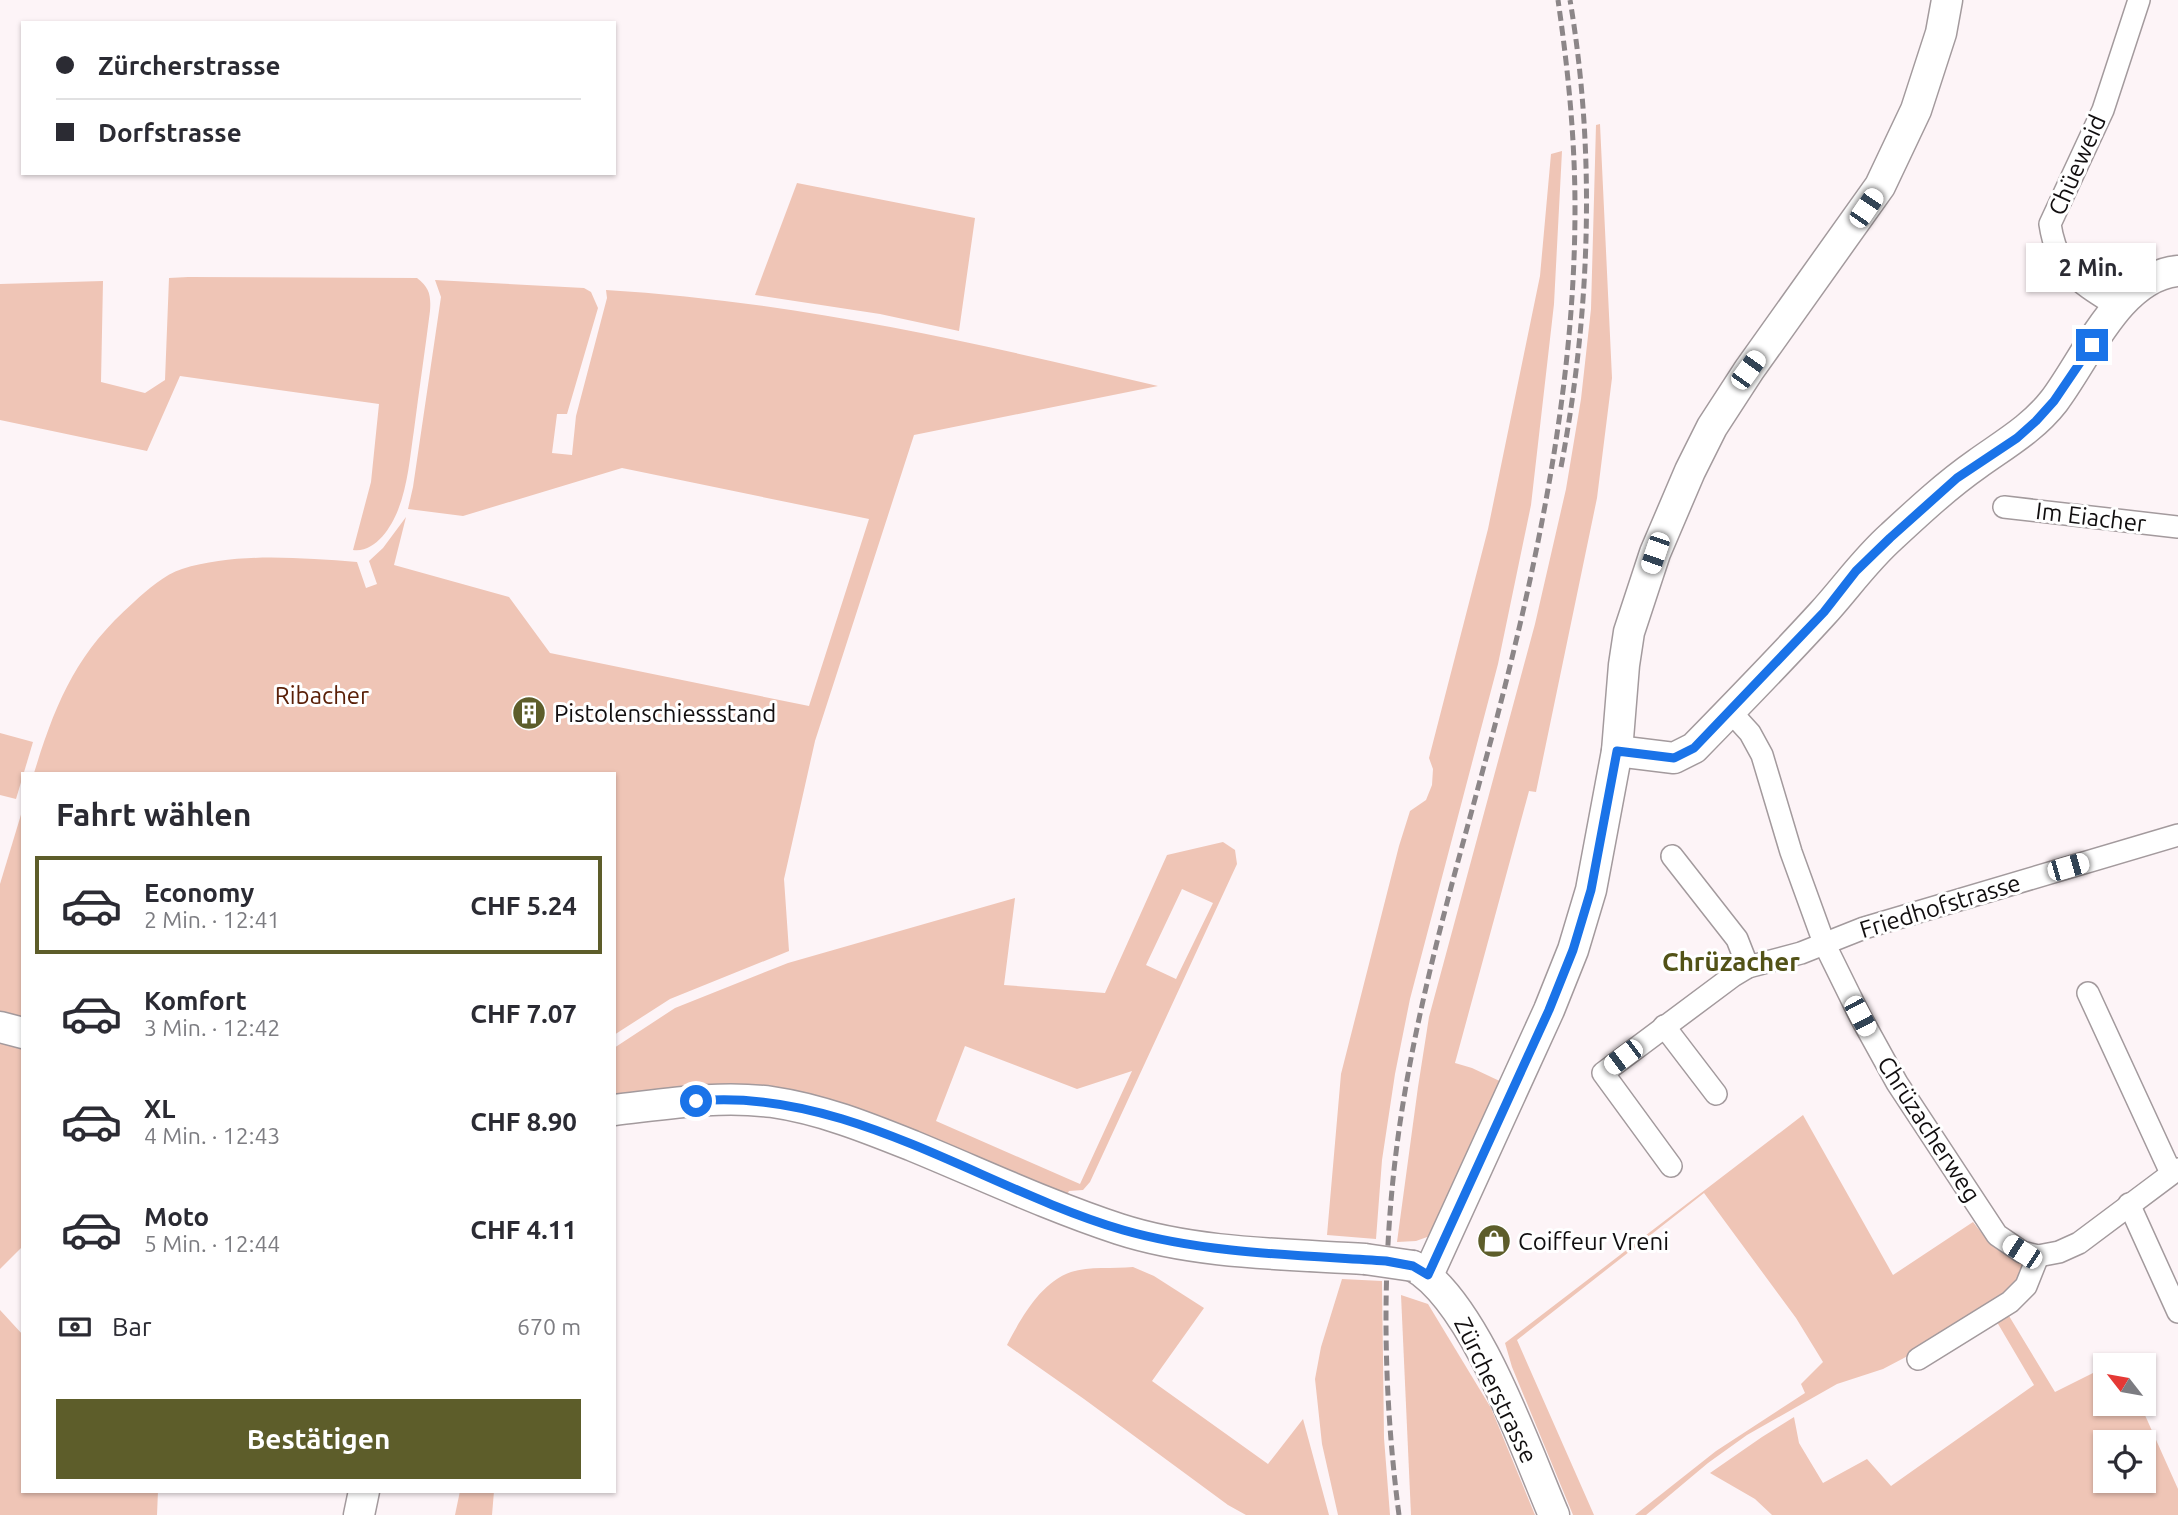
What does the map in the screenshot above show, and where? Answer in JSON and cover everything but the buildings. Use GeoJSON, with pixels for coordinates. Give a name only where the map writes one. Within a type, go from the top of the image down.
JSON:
{"type":"FeatureCollection","features":[{"type":"Feature","properties":{"kind":"main road"},"geometry":{"type":"LineString","coordinates":[[616,1110],[711,1100],[774,1102],[867,1127],[1052,1204],[1148,1237],[1186,1245],[1365,1259],[1421,1270],[1544,1022],[1573,950],[1591,890],[1617,751],[1629,632],[1655,553],[1676,501],[1712,427],[1748,370],[1880,186],[1916,110],[1941,33],[1947,0]]}},
{"type":"Feature","properties":{"kind":"main road"},"geometry":{"type":"LineString","coordinates":[[1617,751],[1674,758],[1694,748],[1824,612],[1856,571],[1890,538],[1957,478],[2017,438],[2036,421],[2054,401],[2118,307],[2138,287],[2153,278],[2178,271]]}},
{"type":"Feature","properties":{"kind":"main road"},"geometry":{"type":"LineString","coordinates":[[0,1027],[21,1032]]}},
{"type":"Feature","properties":{"kind":"main road","name":"Zürcherstrasse"},"geometry":{"type":"LineString","coordinates":[[1421,1270],[1453,1304],[1473,1334],[1555,1515]]}},
{"type":"Feature","properties":{"kind":"main road"},"geometry":{"type":"LineString","coordinates":[[359,1515],[364,1493]]}},
{"type":"Feature","properties":{"kind":"street","name":"Chüeweid"},"geometry":{"type":"LineString","coordinates":[[2118,307],[2080,281],[2061,263],[2053,243],[2050,224],[2103,110],[2139,0]]}},
{"type":"Feature","properties":{"kind":"street","name":"Im Eiacher"},"geometry":{"type":"LineString","coordinates":[[2004,507],[2178,527]]}},
{"type":"Feature","properties":{"kind":"street","name":"Chrüzacherweg"},"geometry":{"type":"LineString","coordinates":[[1730,711],[1750,733],[1762,755],[1791,852],[1824,943],[1897,1083],[1997,1235],[2022,1252],[2038,1256]]}},
{"type":"Feature","properties":{"kind":"street","name":"Friedhofstrasse"},"geometry":{"type":"LineString","coordinates":[[1824,943],[1864,928],[2178,835]]}},
{"type":"Feature","properties":{"kind":"street"},"geometry":{"type":"LineString","coordinates":[[1672,856],[1737,939],[1748,967]]}},
{"type":"Feature","properties":{"kind":"street"},"geometry":{"type":"LineString","coordinates":[[1671,1166],[1602,1073],[1748,967],[1801,953],[1824,943]]}},
{"type":"Feature","properties":{"kind":"street"},"geometry":{"type":"LineString","coordinates":[[1917,1359],[2010,1302],[2026,1286],[2038,1256],[2059,1252],[2079,1243],[2175,1171],[2088,993]]}},
{"type":"Feature","properties":{"kind":"street"},"geometry":{"type":"LineString","coordinates":[[1664,1026],[1716,1094]]}},
{"type":"Feature","properties":{"kind":"street"},"geometry":{"type":"LineString","coordinates":[[2129,1204],[2178,1312]]}},
{"type":"Feature","properties":{"kind":"green space"},"geometry":{"type":"Polygon","coordinates":[[[1600,124],[1612,378],[1597,498],[1536,792],[1529,791],[1455,1063],[1506,1084],[1430,1236],[1416,1241],[1397,1242],[1429,1017],[1535,624],[1566,489],[1581,399],[1591,309],[1596,125],[1600,124]]]}},
{"type":"Feature","properties":{"kind":"green space"},"geometry":{"type":"Polygon","coordinates":[[[1562,151],[1554,304],[1531,505],[1498,664],[1410,999],[1382,1160],[1376,1239],[1327,1235],[1341,1074],[1410,811],[1426,800],[1432,785],[1433,769],[1429,758],[1488,529],[1540,276],[1551,154],[1562,151]]]}},
{"type":"Feature","properties":{"kind":"green space"},"geometry":{"type":"Polygon","coordinates":[[[797,183],[975,218],[959,331],[880,314],[755,295],[797,183]]]}},
{"type":"Feature","properties":{"kind":"green space"},"geometry":{"type":"Polygon","coordinates":[[[169,278],[417,278],[425,285],[430,297],[430,311],[406,481],[395,517],[381,538],[368,548],[353,550],[371,482],[379,404],[180,376],[147,451],[0,420],[0,284],[103,281],[101,382],[145,393],[165,380],[169,278]]]}},
{"type":"Feature","properties":{"kind":"green space","name":"Ribacher"},"geometry":{"type":"Polygon","coordinates":[[[435,280],[584,288],[591,292],[598,308],[567,414],[557,414],[552,453],[572,455],[576,416],[607,298],[606,290],[746,304],[884,326],[1022,354],[1158,386],[914,435],[815,741],[784,879],[789,951],[670,999],[616,1034],[616,772],[34,772],[60,701],[83,660],[114,621],[163,579],[182,569],[225,560],[291,558],[357,562],[366,588],[377,584],[369,561],[383,548],[406,517],[394,565],[509,597],[550,653],[809,706],[869,519],[622,468],[463,516],[408,509],[441,297],[435,280]]]}},
{"type":"Feature","properties":{"kind":"green space"},"geometry":{"type":"Polygon","coordinates":[[[0,733],[33,742],[24,772],[21,772],[16,799],[0,795],[0,733]]]}},
{"type":"Feature","properties":{"kind":"green space"},"geometry":{"type":"Polygon","coordinates":[[[21,815],[21,1020],[0,1015],[0,884],[21,815]]]}},
{"type":"Feature","properties":{"kind":"green space"},"geometry":{"type":"Polygon","coordinates":[[[1223,842],[1235,850],[1237,864],[1090,1182],[1083,1190],[1069,1191],[1065,1199],[911,1132],[671,1092],[616,1094],[616,1047],[675,1008],[788,963],[1015,898],[1004,985],[1105,993],[1167,855],[1223,842]],[[1182,889],[1146,965],[1176,979],[1213,903],[1182,889]],[[965,1046],[936,1121],[1080,1184],[1132,1071],[1077,1089],[965,1046]]]}},
{"type":"Feature","properties":{"kind":"green space"},"geometry":{"type":"Polygon","coordinates":[[[0,1038],[21,1043],[21,1248],[0,1269],[0,1038]]]}},
{"type":"Feature","properties":{"kind":"green space"},"geometry":{"type":"Polygon","coordinates":[[[1803,1115],[1893,1275],[1973,1222],[1988,1241],[2025,1266],[2026,1273],[2007,1298],[1942,1338],[1883,1369],[1837,1384],[1747,1435],[1708,1463],[1646,1515],[1635,1515],[1716,1451],[1805,1393],[1801,1384],[1823,1362],[1796,1318],[1704,1193],[1517,1340],[1594,1515],[1573,1515],[1512,1367],[1505,1343],[1803,1115]]]}},
{"type":"Feature","properties":{"kind":"green space"},"geometry":{"type":"Polygon","coordinates":[[[1133,1267],[1154,1276],[1204,1308],[1152,1381],[1268,1464],[1303,1419],[1329,1515],[1246,1515],[1228,1505],[1007,1345],[1033,1302],[1060,1277],[1086,1269],[1133,1267]]]}},
{"type":"Feature","properties":{"kind":"green space"},"geometry":{"type":"Polygon","coordinates":[[[1342,1279],[1382,1281],[1384,1438],[1390,1515],[1338,1515],[1322,1444],[1315,1379],[1321,1347],[1342,1279]]]}},
{"type":"Feature","properties":{"kind":"green space"},"geometry":{"type":"Polygon","coordinates":[[[1401,1295],[1428,1304],[1491,1408],[1535,1515],[1411,1515],[1401,1295]]]}},
{"type":"Feature","properties":{"kind":"green space"},"geometry":{"type":"Polygon","coordinates":[[[0,1310],[21,1333],[21,1493],[158,1493],[157,1515],[0,1515],[0,1310]]]}},
{"type":"Feature","properties":{"kind":"green space"},"geometry":{"type":"Polygon","coordinates":[[[2006,1311],[2055,1392],[2093,1373],[2093,1416],[2145,1416],[2152,1430],[2093,1430],[2093,1493],[2156,1493],[2156,1440],[2178,1489],[2178,1515],[1772,1515],[1755,1499],[1710,1473],[1794,1417],[1799,1443],[1823,1483],[1867,1459],[1891,1486],[2034,1385],[1994,1317],[2006,1311]]]}},
{"type":"Feature","properties":{"kind":"green space"},"geometry":{"type":"Polygon","coordinates":[[[460,1493],[494,1493],[492,1515],[455,1515],[460,1493]]]}},
{"type":"Feature","properties":{"kind":"railway"},"geometry":{"type":"LineString","coordinates":[[1399,1515],[1389,1417],[1386,1319],[1389,1221],[1400,1123],[1418,1022],[1526,598],[1552,469],[1569,339],[1575,182],[1570,104],[1558,0]]}},
{"type":"Feature","properties":{"kind":"railway"},"geometry":{"type":"LineString","coordinates":[[1561,467],[1578,351],[1586,234],[1584,116],[1570,0]]}},
{"type":"Feature","properties":{"kind":"place","name":"Pistolenschiessstand"},"geometry":{"type":"Point","coordinates":[529,713]}},
{"type":"Feature","properties":{"kind":"place","name":"Coiffeur Vreni"},"geometry":{"type":"Point","coordinates":[1494,1241]}},
{"type":"Feature","properties":{"kind":"district","name":"Chrüzacher"},"geometry":{"type":"Point","coordinates":[1731,961]}},
{"type":"Feature","properties":{"kind":"route"},"geometry":{"type":"LineString","coordinates":[[696,1101],[744,1099],[774,1102],[819,1112],[867,1127],[1052,1204],[1148,1237],[1186,1245],[1402,1263],[1428,1275],[1549,1010],[1573,950],[1591,890],[1617,751],[1674,758],[1694,748],[1824,612],[1856,571],[1890,538],[1957,478],[2017,438],[2036,421],[2054,401],[2092,345]]}}]}
